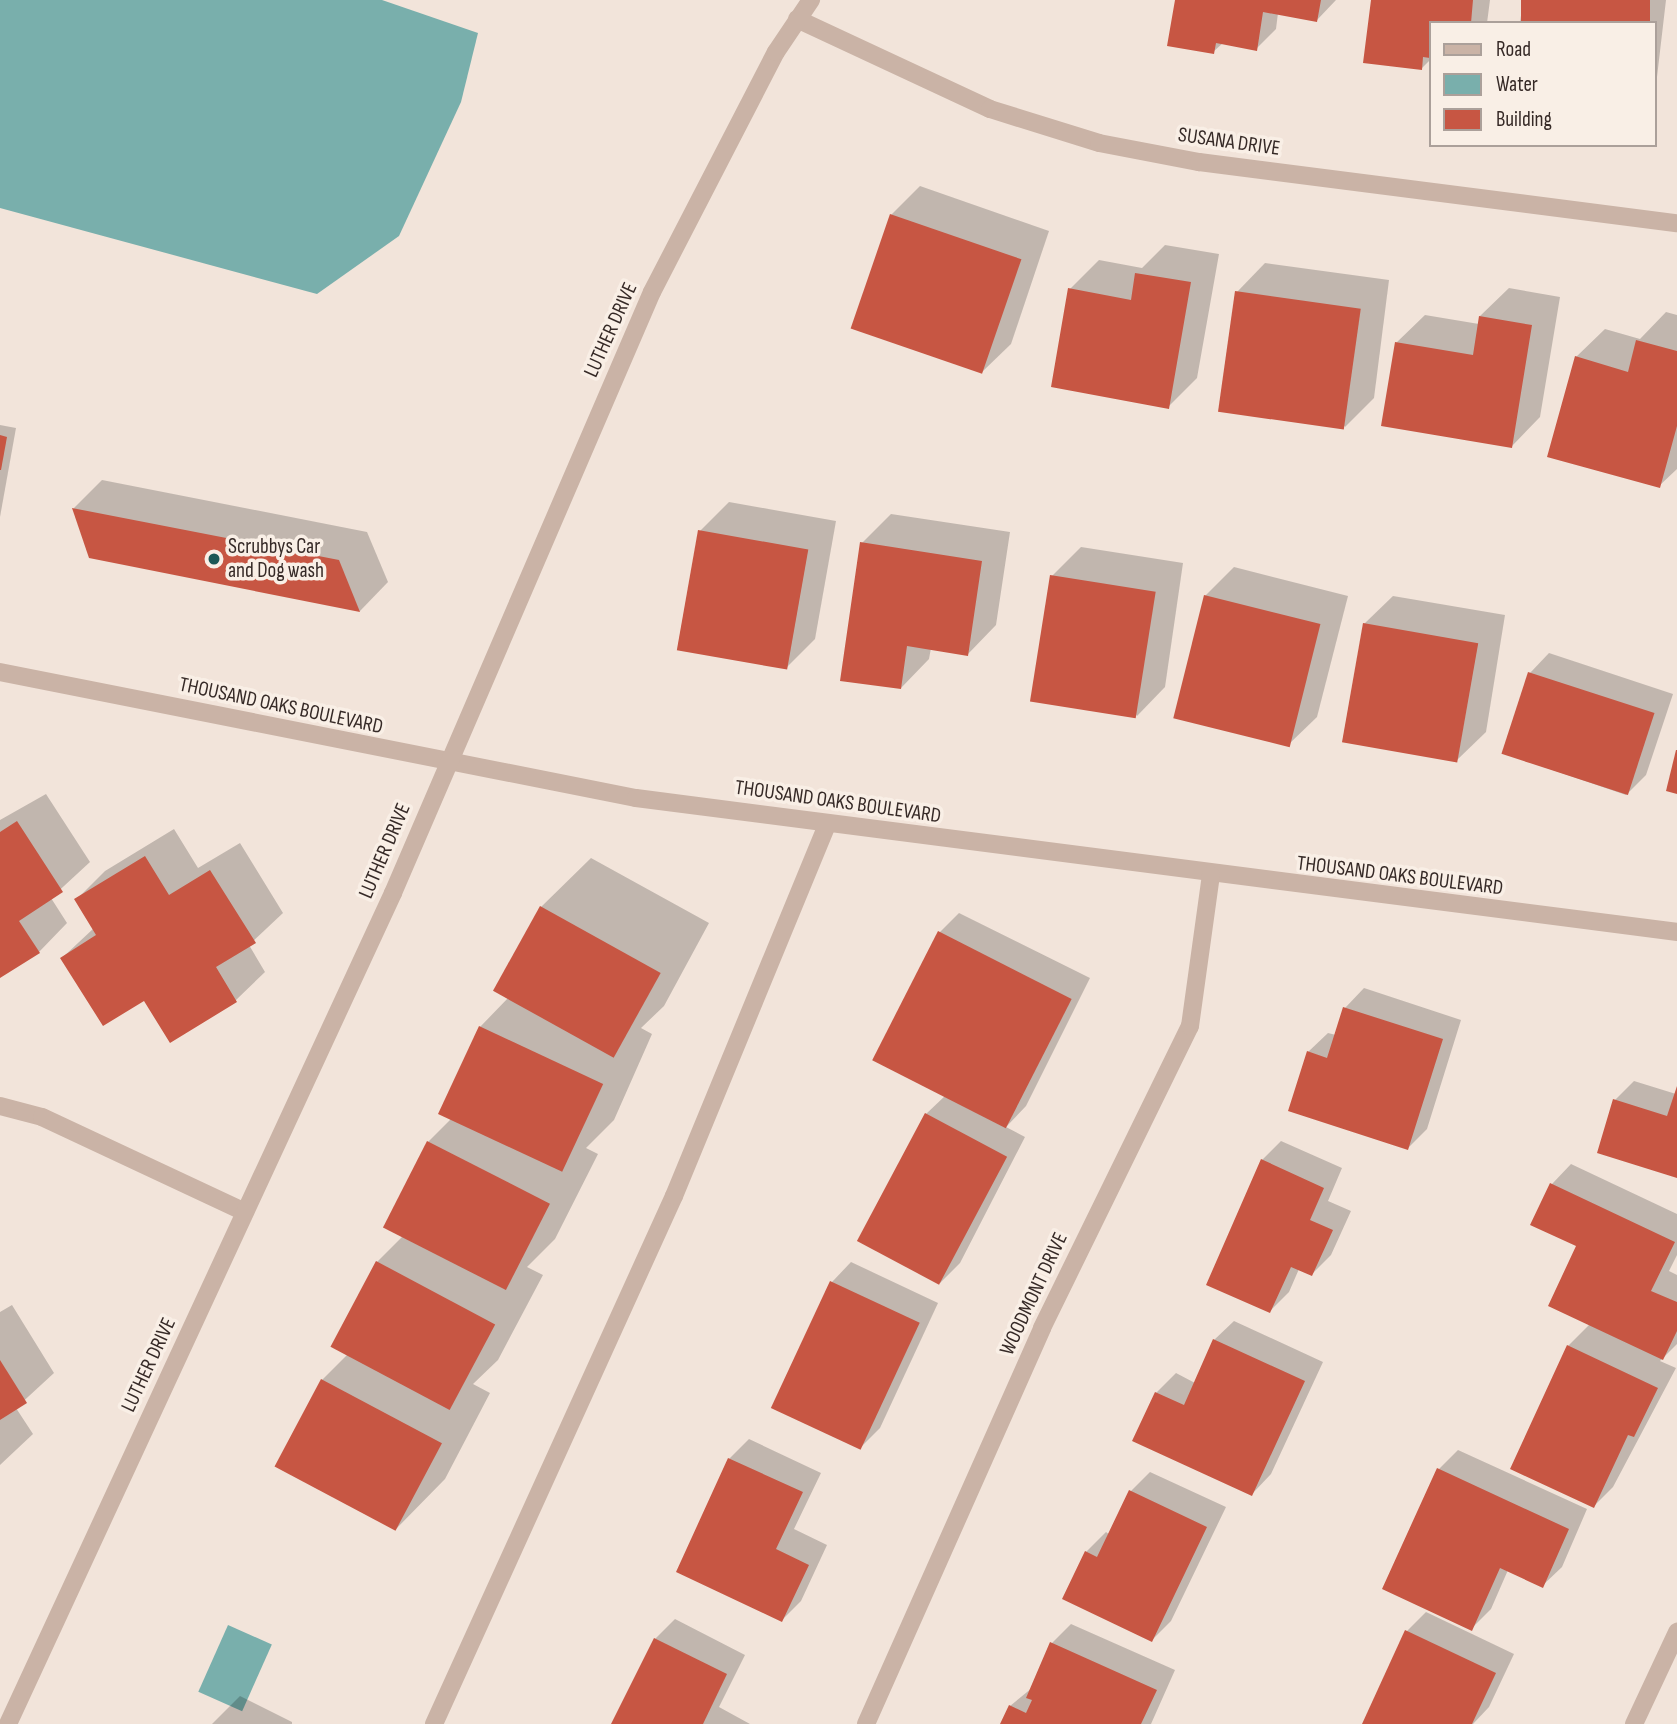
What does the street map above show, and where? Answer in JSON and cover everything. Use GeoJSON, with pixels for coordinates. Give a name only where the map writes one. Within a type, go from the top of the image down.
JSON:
{"type":"FeatureCollection","features":[{"type":"Feature","properties":{"kind":"street","name":"LUTHER DRIVE"},"geometry":{"type":"LineString","coordinates":[[8,1724],[393,893],[652,292],[797,19],[811,0]]}},
{"type":"Feature","properties":{"kind":"street","name":"SUSANA DRIVE"},"geometry":{"type":"LineString","coordinates":[[797,19],[990,109],[1098,143],[1199,162],[1677,223]]}},
{"type":"Feature","properties":{"kind":"street","name":"THOUSAND OAKS BOULEVARD"},"geometry":{"type":"LineString","coordinates":[[0,672],[447,763],[636,798],[1211,876],[1677,932]]}},
{"type":"Feature","properties":{"kind":"street"},"geometry":{"type":"LineString","coordinates":[[435,1724],[674,1196],[827,824]]}},
{"type":"Feature","properties":{"kind":"street","name":"WOODMONT DRIVE"},"geometry":{"type":"LineString","coordinates":[[866,1724],[1042,1328],[1190,1026],[1211,876]]}},
{"type":"Feature","properties":{"kind":"street"},"geometry":{"type":"LineString","coordinates":[[0,1106],[42,1117],[245,1212]]}},
{"type":"Feature","properties":{"kind":"street"},"geometry":{"type":"LineString","coordinates":[[1634,1724],[1677,1632]]}},
{"type":"Feature","properties":{"kind":"water"},"geometry":{"type":"Polygon","coordinates":[[[0,0],[382,0],[478,33],[461,102],[399,236],[317,294],[0,208],[0,0]]]}},
{"type":"Feature","properties":{"kind":"water"},"geometry":{"type":"Polygon","coordinates":[[[228,1625],[272,1645],[242,1711],[198,1692],[228,1625]]]}},
{"type":"Feature","properties":{"kind":"building"},"geometry":{"type":"Polygon","coordinates":[[[1175,0],[1321,0],[1317,22],[1263,12],[1257,51],[1216,43],[1214,54],[1167,46],[1175,0]]]}},
{"type":"Feature","properties":{"kind":"building"},"geometry":{"type":"Polygon","coordinates":[[[1371,0],[1473,0],[1471,21],[1428,21],[1428,58],[1423,57],[1422,70],[1363,63],[1371,0]]]}},
{"type":"Feature","properties":{"kind":"building"},"geometry":{"type":"Polygon","coordinates":[[[1521,0],[1650,0],[1650,21],[1521,21],[1521,0]]]}},
{"type":"Feature","properties":{"kind":"building"},"geometry":{"type":"Polygon","coordinates":[[[890,214],[1021,259],[982,374],[851,328],[890,214]]]}},
{"type":"Feature","properties":{"kind":"building"},"geometry":{"type":"Polygon","coordinates":[[[1135,273],[1191,282],[1169,409],[1051,387],[1068,288],[1131,300],[1135,273]]]}},
{"type":"Feature","properties":{"kind":"building"},"geometry":{"type":"Polygon","coordinates":[[[1235,291],[1361,309],[1344,429],[1218,412],[1235,291]]]}},
{"type":"Feature","properties":{"kind":"building"},"geometry":{"type":"Polygon","coordinates":[[[1479,316],[1532,325],[1512,448],[1381,426],[1395,342],[1473,355],[1479,316]]]}},
{"type":"Feature","properties":{"kind":"building"},"geometry":{"type":"Polygon","coordinates":[[[1636,340],[1677,351],[1677,426],[1660,488],[1547,457],[1575,356],[1628,372],[1636,340]]]}},
{"type":"Feature","properties":{"kind":"building"},"geometry":{"type":"Polygon","coordinates":[[[0,435],[7,437],[1,470],[0,470],[0,435]]]}},
{"type":"Feature","properties":{"kind":"building","name":"Scrubbys Car and Dog wash"},"geometry":{"type":"Polygon","coordinates":[[[72,508],[339,560],[360,612],[89,558],[72,508]]]}},
{"type":"Feature","properties":{"kind":"building"},"geometry":{"type":"Polygon","coordinates":[[[698,530],[808,549],[787,670],[677,650],[698,530]]]}},
{"type":"Feature","properties":{"kind":"building"},"geometry":{"type":"Polygon","coordinates":[[[860,542],[982,561],[968,656],[907,646],[901,689],[840,681],[860,542]]]}},
{"type":"Feature","properties":{"kind":"building"},"geometry":{"type":"Polygon","coordinates":[[[1050,575],[1156,592],[1136,718],[1030,701],[1050,575]]]}},
{"type":"Feature","properties":{"kind":"building"},"geometry":{"type":"Polygon","coordinates":[[[1204,595],[1320,624],[1290,747],[1173,718],[1204,595]]]}},
{"type":"Feature","properties":{"kind":"building"},"geometry":{"type":"Polygon","coordinates":[[[1363,623],[1478,643],[1457,762],[1342,742],[1363,623]]]}},
{"type":"Feature","properties":{"kind":"building"},"geometry":{"type":"Polygon","coordinates":[[[1528,672],[1654,713],[1628,795],[1501,754],[1528,672]]]}},
{"type":"Feature","properties":{"kind":"building"},"geometry":{"type":"Polygon","coordinates":[[[1677,750],[1677,794],[1666,791],[1677,750]]]}},
{"type":"Feature","properties":{"kind":"building"},"geometry":{"type":"Polygon","coordinates":[[[17,821],[63,892],[19,921],[40,953],[0,978],[0,832],[17,821]]]}},
{"type":"Feature","properties":{"kind":"building"},"geometry":{"type":"Polygon","coordinates":[[[145,856],[169,895],[210,870],[256,943],[216,967],[237,1002],[170,1043],[144,1001],[103,1026],[60,958],[96,935],[74,899],[145,856]]]}},
{"type":"Feature","properties":{"kind":"building"},"geometry":{"type":"Polygon","coordinates":[[[540,906],[661,973],[614,1058],[493,991],[540,906]]]}},
{"type":"Feature","properties":{"kind":"building"},"geometry":{"type":"Polygon","coordinates":[[[938,931],[1072,999],[1006,1128],[872,1060],[938,931]]]}},
{"type":"Feature","properties":{"kind":"building"},"geometry":{"type":"Polygon","coordinates":[[[1343,1007],[1443,1039],[1408,1150],[1288,1111],[1307,1051],[1327,1058],[1343,1007]]]}},
{"type":"Feature","properties":{"kind":"building"},"geometry":{"type":"Polygon","coordinates":[[[479,1026],[603,1084],[562,1172],[438,1114],[479,1026]]]}},
{"type":"Feature","properties":{"kind":"building"},"geometry":{"type":"Polygon","coordinates":[[[1677,1086],[1677,1178],[1597,1153],[1613,1099],[1667,1116],[1677,1086]]]}},
{"type":"Feature","properties":{"kind":"building"},"geometry":{"type":"Polygon","coordinates":[[[925,1113],[1007,1157],[939,1285],[857,1241],[925,1113]]]}},
{"type":"Feature","properties":{"kind":"building"},"geometry":{"type":"Polygon","coordinates":[[[427,1141],[550,1204],[506,1290],[383,1227],[427,1141]]]}},
{"type":"Feature","properties":{"kind":"building"},"geometry":{"type":"Polygon","coordinates":[[[1261,1159],[1324,1188],[1310,1220],[1333,1230],[1312,1276],[1291,1267],[1270,1313],[1206,1285],[1261,1159]]]}},
{"type":"Feature","properties":{"kind":"building"},"geometry":{"type":"Polygon","coordinates":[[[1550,1183],[1675,1242],[1651,1291],[1677,1302],[1677,1331],[1663,1360],[1548,1306],[1576,1246],[1530,1225],[1550,1183]]]}},
{"type":"Feature","properties":{"kind":"building"},"geometry":{"type":"Polygon","coordinates":[[[376,1261],[495,1324],[450,1410],[330,1347],[376,1261]]]}},
{"type":"Feature","properties":{"kind":"building"},"geometry":{"type":"Polygon","coordinates":[[[830,1281],[920,1323],[861,1450],[771,1408],[830,1281]]]}},
{"type":"Feature","properties":{"kind":"building"},"geometry":{"type":"Polygon","coordinates":[[[1213,1339],[1305,1381],[1252,1496],[1132,1441],[1155,1392],[1184,1405],[1213,1339]]]}},
{"type":"Feature","properties":{"kind":"building"},"geometry":{"type":"Polygon","coordinates":[[[1567,1345],[1658,1388],[1634,1437],[1628,1435],[1594,1508],[1510,1469],[1567,1345]]]}},
{"type":"Feature","properties":{"kind":"building"},"geometry":{"type":"Polygon","coordinates":[[[0,1360],[27,1403],[0,1420],[0,1360]]]}},
{"type":"Feature","properties":{"kind":"building"},"geometry":{"type":"Polygon","coordinates":[[[321,1379],[442,1443],[395,1531],[275,1466],[321,1379]]]}},
{"type":"Feature","properties":{"kind":"building"},"geometry":{"type":"Polygon","coordinates":[[[728,1458],[803,1492],[776,1549],[809,1565],[782,1622],[676,1572],[728,1458]]]}},
{"type":"Feature","properties":{"kind":"building"},"geometry":{"type":"Polygon","coordinates":[[[1437,1468],[1569,1529],[1543,1588],[1500,1568],[1472,1631],[1382,1589],[1437,1468]]]}},
{"type":"Feature","properties":{"kind":"building"},"geometry":{"type":"Polygon","coordinates":[[[1129,1490],[1207,1527],[1152,1642],[1062,1599],[1085,1551],[1097,1557],[1129,1490]]]}},
{"type":"Feature","properties":{"kind":"building"},"geometry":{"type":"Polygon","coordinates":[[[1405,1630],[1496,1673],[1472,1724],[1362,1724],[1405,1630]]]}},
{"type":"Feature","properties":{"kind":"building"},"geometry":{"type":"Polygon","coordinates":[[[654,1638],[727,1674],[703,1724],[611,1724],[654,1638]]]}},
{"type":"Feature","properties":{"kind":"building"},"geometry":{"type":"Polygon","coordinates":[[[1050,1642],[1157,1690],[1141,1724],[1000,1724],[1009,1705],[1026,1713],[1032,1700],[1026,1698],[1050,1642]]]}},
{"type":"Feature","properties":{"kind":"place","name":"Scrubbys Car and Dog wash"},"geometry":{"type":"Point","coordinates":[214,559]}}]}
